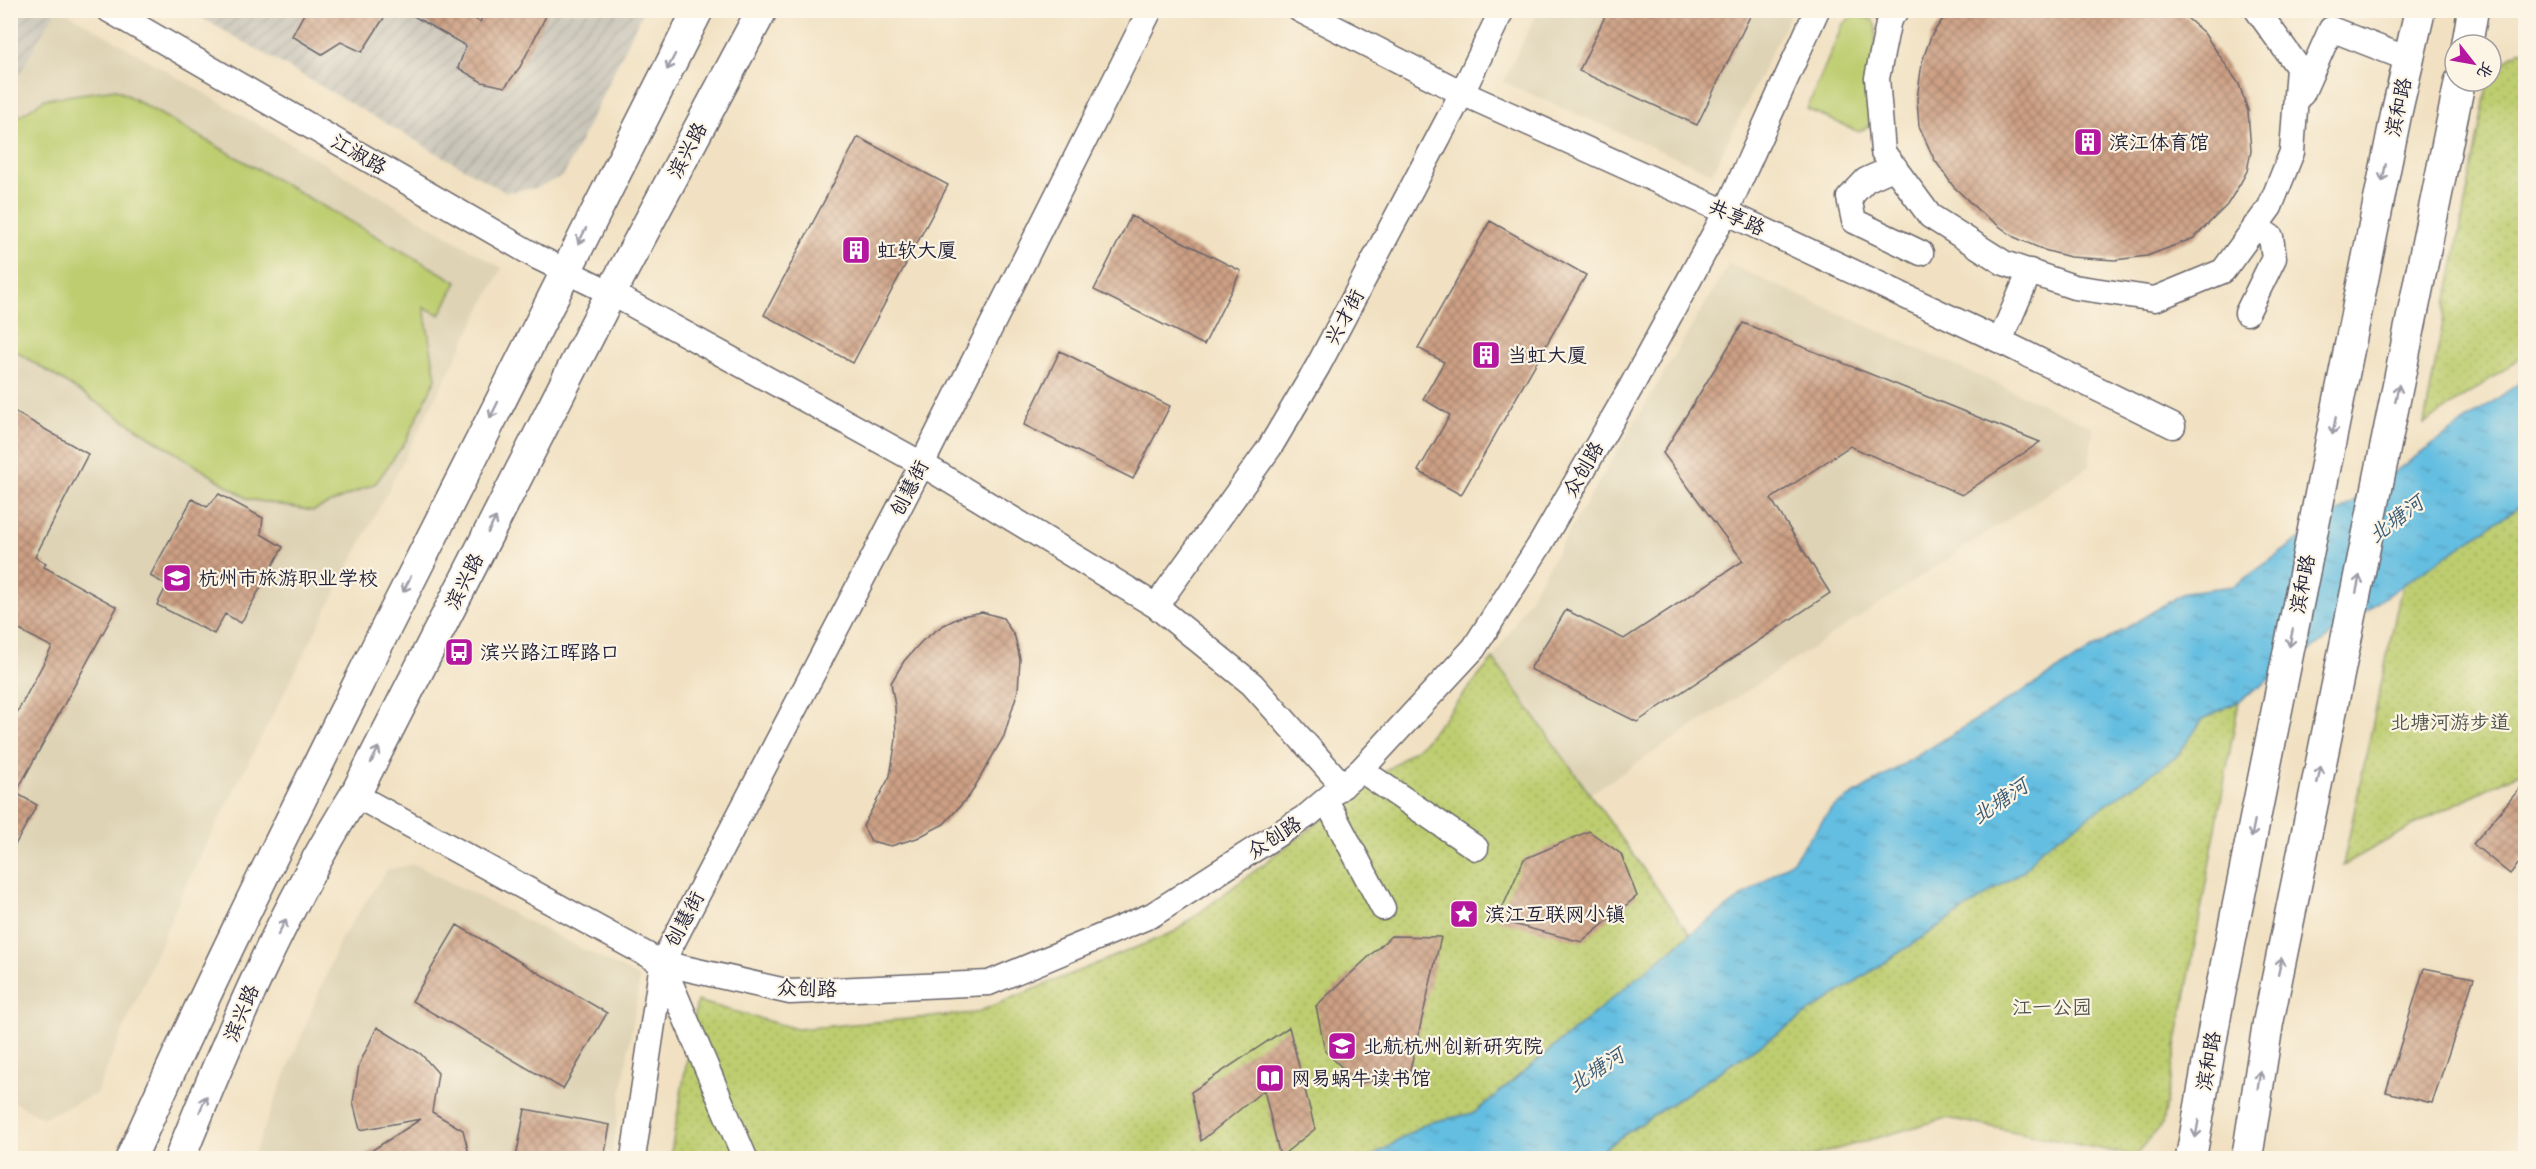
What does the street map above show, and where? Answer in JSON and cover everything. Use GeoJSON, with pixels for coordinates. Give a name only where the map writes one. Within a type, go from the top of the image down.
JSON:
{"type":"FeatureCollection","features":[{"type":"Feature","properties":{"kind":"main road","name":"滨兴路"},"geometry":{"type":"LineString","coordinates":[[131,1158],[166,1078],[279,842],[564,270],[698,10]]}},
{"type":"Feature","properties":{"kind":"main road","name":"滨兴路"},"geometry":{"type":"LineString","coordinates":[[180,1158],[258,975],[325,843],[355,795],[611,293],[762,10]]}},
{"type":"Feature","properties":{"kind":"main road","name":"滨和路"},"geometry":{"type":"LineString","coordinates":[[2192,1158],[2217,1009],[2396,115],[2420,10]]}},
{"type":"Feature","properties":{"kind":"main road"},"geometry":{"type":"LineString","coordinates":[[2469,33],[2473,10]]}},
{"type":"Feature","properties":{"kind":"main road"},"geometry":{"type":"LineString","coordinates":[[2247,1158],[2268,1023],[2458,93]]}},
{"type":"Feature","properties":{"kind":"street","name":"江淑路"},"geometry":{"type":"LineString","coordinates":[[109,10],[537,257],[611,293],[922,464],[1156,606],[1251,684],[1335,793],[1383,908]]}},
{"type":"Feature","properties":{"kind":"street","name":"创慧街"},"geometry":{"type":"LineString","coordinates":[[633,1158],[662,963],[922,464],[1150,10]]}},
{"type":"Feature","properties":{"kind":"street","name":"共享路"},"geometry":{"type":"LineString","coordinates":[[1300,10],[1462,93],[1726,212],[2000,341],[2173,426]]}},
{"type":"Feature","properties":{"kind":"street","name":"兴才街"},"geometry":{"type":"LineString","coordinates":[[1156,606],[1270,447],[1294,406],[1323,356],[1462,93],[1502,10]]}},
{"type":"Feature","properties":{"kind":"street","name":"众创路"},"geometry":{"type":"LineString","coordinates":[[355,795],[662,963],[790,992],[989,983],[1152,915],[1308,815],[1335,793],[1361,770],[1474,648],[1540,543],[1631,387],[1726,212],[1817,10]]}},
{"type":"Feature","properties":{"kind":"street"},"geometry":{"type":"LineString","coordinates":[[1885,13],[1877,78],[1883,152],[1930,216],[2004,263],[2074,287],[2155,298],[2223,271],[2270,207],[2292,152],[2298,67],[2258,10]]}},
{"type":"Feature","properties":{"kind":"street"},"geometry":{"type":"LineString","coordinates":[[2295,108],[2331,29],[2408,59]]}},
{"type":"Feature","properties":{"kind":"street"},"geometry":{"type":"LineString","coordinates":[[1894,167],[1866,180],[1849,198],[1854,221],[1921,254]]}},
{"type":"Feature","properties":{"kind":"street"},"geometry":{"type":"LineString","coordinates":[[2247,313],[2274,258],[2271,237],[2256,226]]}},
{"type":"Feature","properties":{"kind":"street"},"geometry":{"type":"LineString","coordinates":[[2000,341],[2030,271]]}},
{"type":"Feature","properties":{"kind":"street"},"geometry":{"type":"LineString","coordinates":[[1361,770],[1476,848]]}},
{"type":"Feature","properties":{"kind":"street"},"geometry":{"type":"LineString","coordinates":[[662,963],[745,1158]]}},
{"type":"Feature","properties":{"kind":"shaded area","name":"杭州市旅游职业学校"},"geometry":{"type":"Polygon","coordinates":[[[63,10],[502,268],[184,888],[96,1094],[42,1118],[11,1100],[10,88],[55,11],[63,10]]]}},
{"type":"Feature","properties":{"kind":"shaded area"},"geometry":{"type":"Polygon","coordinates":[[[10,11],[55,11],[11,88],[10,11]]]}},
{"type":"Feature","properties":{"kind":"shaded area"},"geometry":{"type":"Polygon","coordinates":[[[190,11],[643,11],[564,175],[537,188],[505,192],[190,11]]]}},
{"type":"Feature","properties":{"kind":"shaded area"},"geometry":{"type":"Polygon","coordinates":[[[1538,11],[1792,11],[1712,173],[1503,82],[1538,11]]]}},
{"type":"Feature","properties":{"kind":"shaded area"},"geometry":{"type":"Polygon","coordinates":[[[1729,264],[2093,427],[2089,466],[1590,794],[989,1158],[1579,779],[1493,659],[1729,264]]]}},
{"type":"Feature","properties":{"kind":"shaded area"},"geometry":{"type":"Polygon","coordinates":[[[414,864],[640,978],[611,1158],[252,1158],[340,940],[387,870],[414,864]]]}},
{"type":"Feature","properties":{"kind":"green space"},"geometry":{"type":"Polygon","coordinates":[[[1856,14],[1873,20],[1876,27],[1870,125],[1859,132],[1807,109],[1843,24],[1856,14]]]}},
{"type":"Feature","properties":{"kind":"green space"},"geometry":{"type":"Polygon","coordinates":[[[2520,50],[2526,50],[2525,355],[2424,424],[2486,93],[2503,93],[2503,64],[2520,50]]]}},
{"type":"Feature","properties":{"kind":"green space"},"geometry":{"type":"Polygon","coordinates":[[[116,89],[457,282],[440,315],[424,307],[436,378],[406,441],[376,483],[313,511],[248,499],[11,348],[11,122],[45,99],[116,89]]]}},
{"type":"Feature","properties":{"kind":"green space","name":"北塘河游步道"},"geometry":{"type":"Polygon","coordinates":[[[2525,503],[2525,770],[2429,817],[2343,865],[2402,585],[2525,503]]]}},
{"type":"Feature","properties":{"kind":"green space"},"geometry":{"type":"Polygon","coordinates":[[[1493,659],[1690,934],[1474,1113],[1427,1123],[1370,1158],[670,1158],[697,1001],[797,1029],[975,1013],[1174,932],[1423,743],[1493,659]]]}},
{"type":"Feature","properties":{"kind":"green space","name":"江一公园"},"geometry":{"type":"Polygon","coordinates":[[[2239,701],[2162,1125],[2135,1156],[1947,1118],[1805,1158],[1589,1158],[2024,870],[2041,849],[2177,756],[2203,719],[2239,701]]]}},
{"type":"Feature","properties":{"kind":"water","name":"北塘河"},"geometry":{"type":"Polygon","coordinates":[[[2525,379],[2525,503],[2402,585],[2239,701],[2203,719],[2177,756],[2041,849],[2024,870],[1589,1158],[1370,1158],[1427,1123],[1474,1113],[1690,934],[1793,860],[1832,808],[2185,592],[2234,586],[2525,379]]]}},
{"type":"Feature","properties":{"kind":"building"},"geometry":{"type":"Polygon","coordinates":[[[306,10],[389,10],[362,52],[341,42],[322,54],[292,36],[306,10]]]}},
{"type":"Feature","properties":{"kind":"building"},"geometry":{"type":"Polygon","coordinates":[[[403,10],[459,10],[480,22],[485,10],[549,10],[520,67],[505,87],[482,82],[458,68],[466,46],[403,10]]]}},
{"type":"Feature","properties":{"kind":"building"},"geometry":{"type":"Polygon","coordinates":[[[1608,10],[1753,10],[1697,125],[1579,71],[1608,10]]]}},
{"type":"Feature","properties":{"kind":"building","name":"滨江体育馆"},"geometry":{"type":"Polygon","coordinates":[[[1949,10],[2178,10],[2204,33],[2239,84],[2248,111],[2251,151],[2247,171],[2227,205],[2194,238],[2147,256],[2115,260],[2070,257],[2044,250],[2014,237],[1980,212],[1953,186],[1934,159],[1919,126],[1917,100],[1922,62],[1931,36],[1949,10]]]}},
{"type":"Feature","properties":{"kind":"building","name":"虹软大厦"},"geometry":{"type":"Polygon","coordinates":[[[858,137],[948,185],[853,363],[764,315],[858,137]]]}},
{"type":"Feature","properties":{"kind":"building"},"geometry":{"type":"Polygon","coordinates":[[[1131,216],[1241,271],[1204,345],[1094,290],[1131,216]]]}},
{"type":"Feature","properties":{"kind":"building","name":"当虹大厦"},"geometry":{"type":"Polygon","coordinates":[[[1490,221],[1586,275],[1461,495],[1418,471],[1450,415],[1423,399],[1444,362],[1418,348],[1490,221]]]}},
{"type":"Feature","properties":{"kind":"building"},"geometry":{"type":"Polygon","coordinates":[[[1743,323],[2040,442],[1962,495],[1850,446],[1771,499],[1830,593],[1637,722],[1530,669],[1566,610],[1624,639],[1743,561],[1663,453],[1743,323]]]}},
{"type":"Feature","properties":{"kind":"building"},"geometry":{"type":"Polygon","coordinates":[[[1060,351],[1170,406],[1133,479],[1024,425],[1060,351]]]}},
{"type":"Feature","properties":{"kind":"building"},"geometry":{"type":"Polygon","coordinates":[[[10,409],[88,454],[35,557],[46,563],[44,567],[117,607],[16,793],[37,805],[10,854],[10,726],[52,647],[10,625],[10,409]]]}},
{"type":"Feature","properties":{"kind":"building"},"geometry":{"type":"Polygon","coordinates":[[[219,494],[263,518],[261,534],[283,547],[241,623],[225,614],[214,634],[157,605],[167,585],[150,576],[192,499],[207,507],[219,494]]]}},
{"type":"Feature","properties":{"kind":"building"},"geometry":{"type":"Polygon","coordinates":[[[982,612],[1003,618],[1015,637],[1020,659],[1018,690],[1004,736],[970,795],[944,824],[917,838],[891,846],[871,841],[863,826],[890,776],[896,739],[895,706],[891,683],[904,661],[922,641],[942,626],[962,616],[982,612]]]}},
{"type":"Feature","properties":{"kind":"building"},"geometry":{"type":"Polygon","coordinates":[[[2526,781],[2526,855],[2510,874],[2473,844],[2526,781]]]}},
{"type":"Feature","properties":{"kind":"building"},"geometry":{"type":"Polygon","coordinates":[[[1589,831],[1621,854],[1637,896],[1582,942],[1497,920],[1524,859],[1589,831]]]}},
{"type":"Feature","properties":{"kind":"building"},"geometry":{"type":"Polygon","coordinates":[[[457,925],[607,1013],[563,1089],[412,1001],[457,925]]]}},
{"type":"Feature","properties":{"kind":"building"},"geometry":{"type":"Polygon","coordinates":[[[1391,936],[1441,937],[1410,1070],[1359,1084],[1325,1051],[1316,1006],[1391,936]]]}},
{"type":"Feature","properties":{"kind":"building"},"geometry":{"type":"Polygon","coordinates":[[[2424,968],[2474,978],[2432,1103],[2386,1092],[2424,968]]]}},
{"type":"Feature","properties":{"kind":"building"},"geometry":{"type":"Polygon","coordinates":[[[377,1027],[421,1054],[438,1073],[432,1112],[463,1130],[470,1158],[360,1158],[421,1119],[360,1130],[353,1102],[359,1065],[377,1027]]]}},
{"type":"Feature","properties":{"kind":"building"},"geometry":{"type":"Polygon","coordinates":[[[1289,1027],[1315,1129],[1280,1157],[1264,1090],[1201,1141],[1191,1092],[1289,1027]]]}},
{"type":"Feature","properties":{"kind":"building"},"geometry":{"type":"Polygon","coordinates":[[[525,1109],[610,1125],[604,1158],[516,1158],[525,1109]]]}},
{"type":"Feature","properties":{"kind":"place","name":"滨江体育馆"},"geometry":{"type":"Point","coordinates":[2088,142]}},
{"type":"Feature","properties":{"kind":"place","name":"虹软大厦"},"geometry":{"type":"Point","coordinates":[856,250]}},
{"type":"Feature","properties":{"kind":"place","name":"当虹大厦"},"geometry":{"type":"Point","coordinates":[1486,355]}},
{"type":"Feature","properties":{"kind":"place","name":"杭州市旅游职业学校"},"geometry":{"type":"Point","coordinates":[177,578]}},
{"type":"Feature","properties":{"kind":"place","name":"滨兴路江晖路口"},"geometry":{"type":"Point","coordinates":[459,652]}},
{"type":"Feature","properties":{"kind":"place","name":"滨江互联网小镇"},"geometry":{"type":"Point","coordinates":[1464,914]}},
{"type":"Feature","properties":{"kind":"place","name":"北航杭州创新研究院"},"geometry":{"type":"Point","coordinates":[1342,1046]}},
{"type":"Feature","properties":{"kind":"place","name":"网易蜗牛读书馆"},"geometry":{"type":"Point","coordinates":[1270,1078]}}]}
